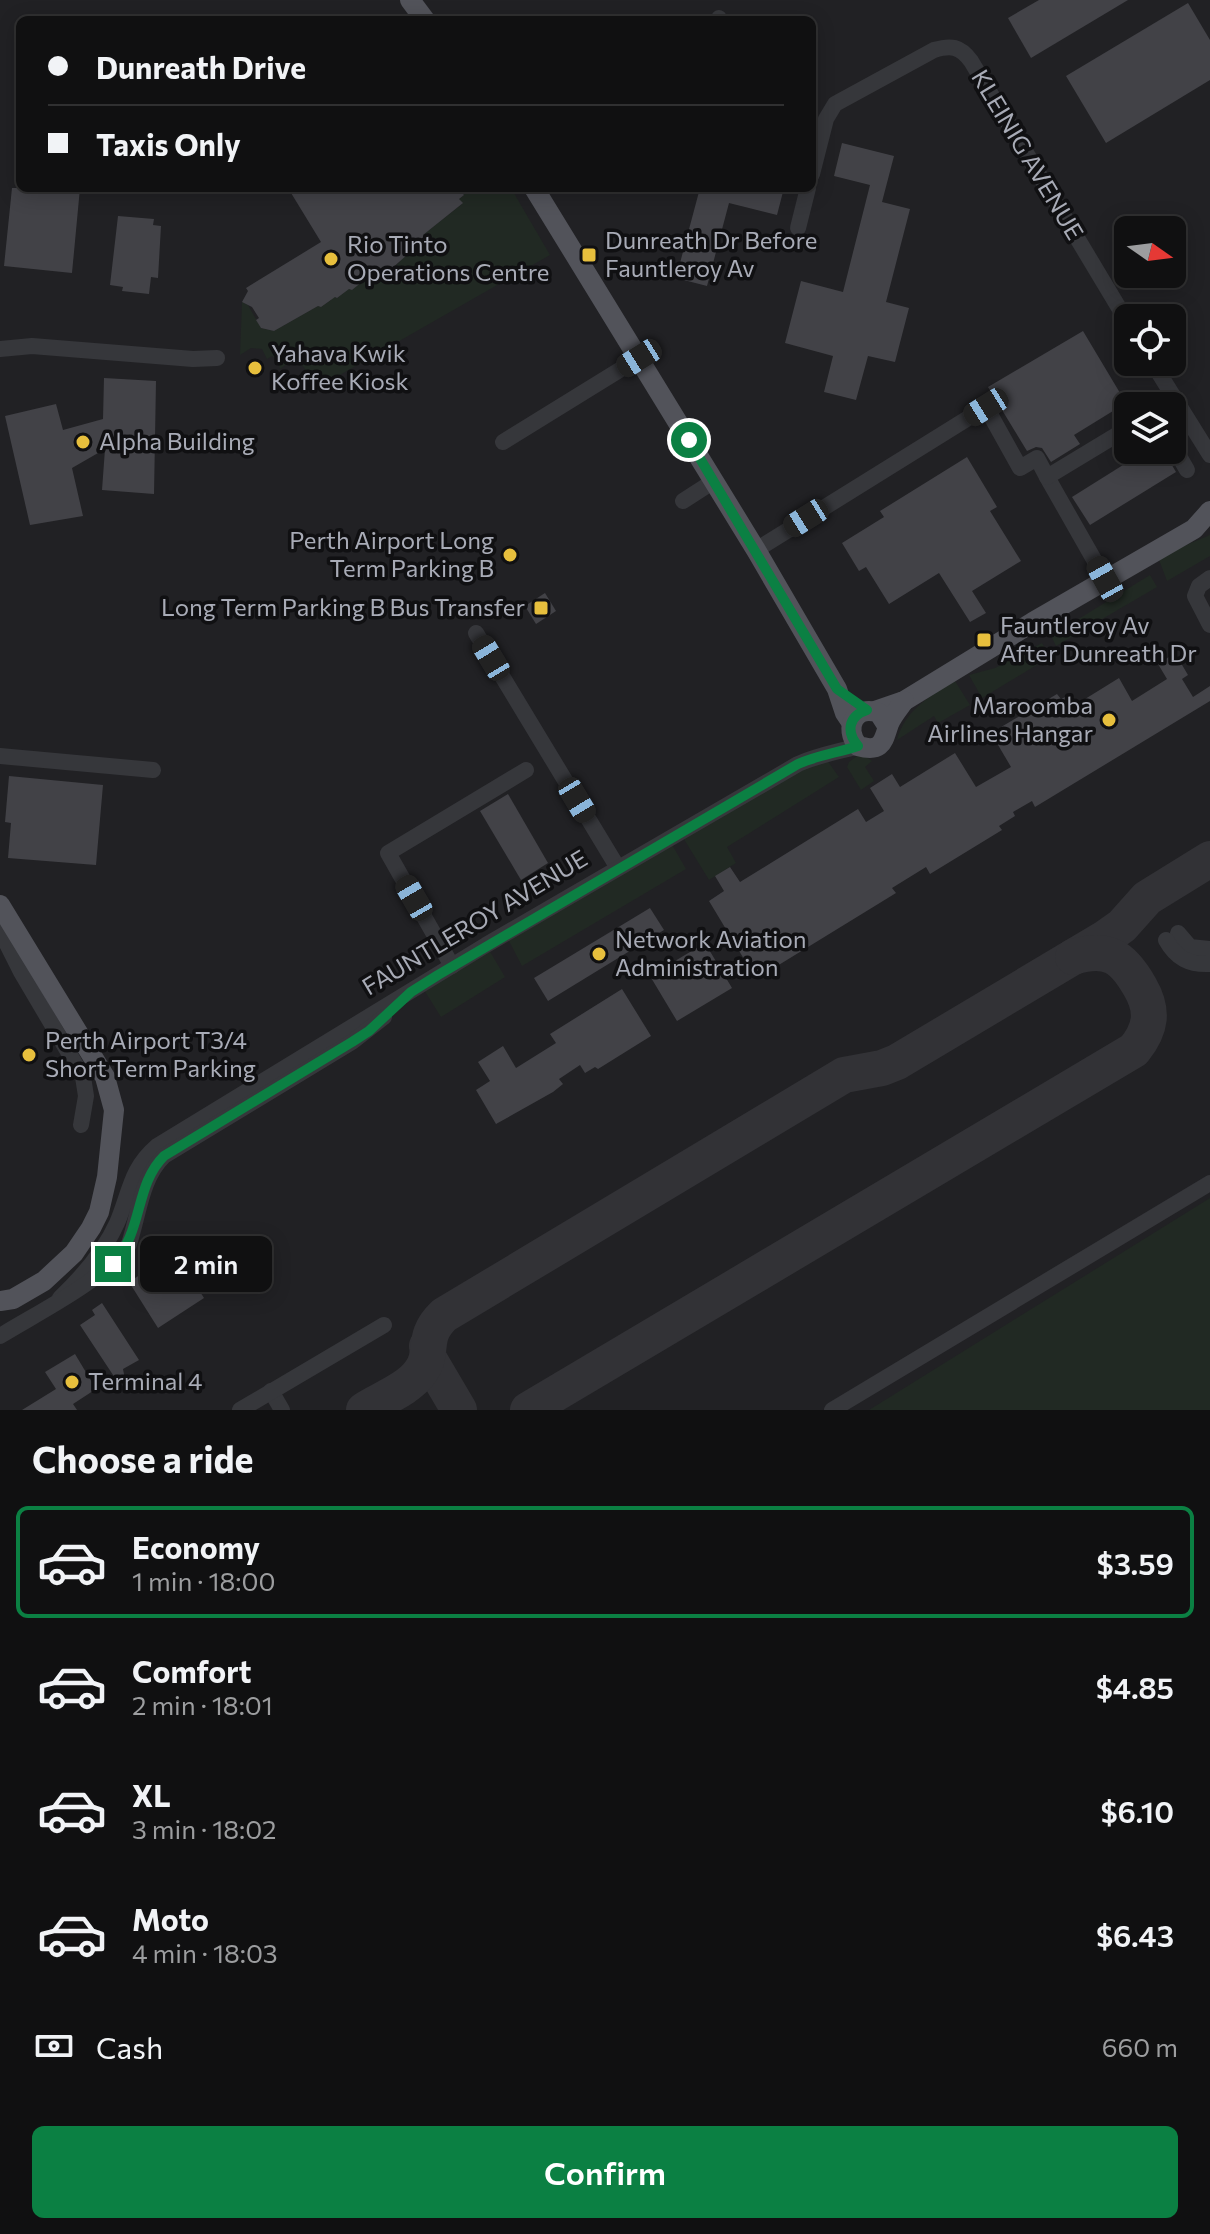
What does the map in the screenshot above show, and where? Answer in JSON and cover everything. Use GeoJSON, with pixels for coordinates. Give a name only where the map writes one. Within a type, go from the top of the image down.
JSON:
{"type":"FeatureCollection","features":[{"type":"Feature","properties":{"kind":"main road"},"geometry":{"type":"LineString","coordinates":[[536,192],[756,550],[837,689],[866,719],[888,735],[879,746],[869,749],[858,746],[851,735],[866,719]]}},
{"type":"Feature","properties":{"kind":"main road","name":"FAUNTLEROY AVENUE"},"geometry":{"type":"LineString","coordinates":[[866,719],[904,701],[1105,579],[1202,527],[1210,511]]}},
{"type":"Feature","properties":{"kind":"main road"},"geometry":{"type":"LineString","coordinates":[[0,905],[105,1077],[114,1110],[107,1177],[99,1212],[91,1228],[74,1253],[44,1281],[21,1295],[0,1301]]}},
{"type":"Feature","properties":{"kind":"street","name":"KLEINIG AVENUE"},"geometry":{"type":"LineString","coordinates":[[816,158],[826,119],[835,104],[934,50],[956,47],[971,61],[1117,304]]}},
{"type":"Feature","properties":{"kind":"street"},"geometry":{"type":"LineString","coordinates":[[798,228],[807,192]]}},
{"type":"Feature","properties":{"kind":"street"},"geometry":{"type":"LineString","coordinates":[[0,336],[32,346]]}},
{"type":"Feature","properties":{"kind":"street"},"geometry":{"type":"LineString","coordinates":[[0,349],[32,346],[193,359],[217,358]]}},
{"type":"Feature","properties":{"kind":"street"},"geometry":{"type":"LineString","coordinates":[[500,438],[636,354]]}},
{"type":"Feature","properties":{"kind":"street"},"geometry":{"type":"LineString","coordinates":[[756,550],[986,407],[1020,468],[1037,458],[1105,579]]}},
{"type":"Feature","properties":{"kind":"street"},"geometry":{"type":"LineString","coordinates":[[1186,422],[1210,455]]}},
{"type":"Feature","properties":{"kind":"street"},"geometry":{"type":"LineString","coordinates":[[1186,436],[1194,431]]}},
{"type":"Feature","properties":{"kind":"street"},"geometry":{"type":"LineString","coordinates":[[1047,477],[1114,436]]}},
{"type":"Feature","properties":{"kind":"street"},"geometry":{"type":"LineString","coordinates":[[1184,464],[1187,470]]}},
{"type":"Feature","properties":{"kind":"street"},"geometry":{"type":"LineString","coordinates":[[683,501],[714,481]]}},
{"type":"Feature","properties":{"kind":"street"},"geometry":{"type":"LineString","coordinates":[[1210,578],[1199,586],[1195,596],[1210,625]]}},
{"type":"Feature","properties":{"kind":"street"},"geometry":{"type":"LineString","coordinates":[[476,633],[618,868]]}},
{"type":"Feature","properties":{"kind":"street","name":"FAUNTLEROY AVENUE"},"geometry":{"type":"LineString","coordinates":[[60,1298],[89,1267],[104,1245],[117,1224],[137,1168],[157,1146],[618,868],[798,764],[824,753],[866,719]]}},
{"type":"Feature","properties":{"kind":"street","name":"FAUNTLEROY AVENUE"},"geometry":{"type":"LineString","coordinates":[[824,753],[833,754],[858,746]]}},
{"type":"Feature","properties":{"kind":"street"},"geometry":{"type":"LineString","coordinates":[[0,756],[153,770]]}},
{"type":"Feature","properties":{"kind":"street"},"geometry":{"type":"LineString","coordinates":[[452,966],[388,853],[526,770]]}},
{"type":"Feature","properties":{"kind":"street"},"geometry":{"type":"LineString","coordinates":[[0,930],[83,1077],[86,1096],[81,1125]]}},
{"type":"Feature","properties":{"kind":"street"},"geometry":{"type":"LineString","coordinates":[[1210,949],[1190,947],[1172,936],[1178,957],[1195,964],[1210,964]]}},
{"type":"Feature","properties":{"kind":"street"},"geometry":{"type":"LineString","coordinates":[[0,942],[21,972]]}},
{"type":"Feature","properties":{"kind":"street"},"geometry":{"type":"LineString","coordinates":[[0,1336],[113,1264],[129,1244],[148,1178],[164,1156],[369,1031],[411,992]]}},
{"type":"Feature","properties":{"kind":"street"},"geometry":{"type":"LineString","coordinates":[[832,1410],[1210,1183]]}},
{"type":"Feature","properties":{"kind":"street"},"geometry":{"type":"LineString","coordinates":[[0,1325],[26,1320]]}},
{"type":"Feature","properties":{"kind":"street"},"geometry":{"type":"LineString","coordinates":[[240,1410],[384,1325]]}},
{"type":"Feature","properties":{"kind":"street"},"geometry":{"type":"LineString","coordinates":[[271,1391],[282,1410]]}},
{"type":"Feature","properties":{"kind":"shaded area"},"geometry":{"type":"Polygon","coordinates":[[[0,0],[1210,0],[1210,1410],[0,1410],[0,0]]]}},
{"type":"Feature","properties":{"kind":"shaded area"},"geometry":{"type":"Polygon","coordinates":[[[461,192],[513,192],[550,255],[317,388],[297,357],[280,369],[278,360],[272,356],[267,359],[262,349],[251,348],[240,355],[242,302],[248,305],[261,328],[274,331],[321,307],[331,300],[331,295],[337,298],[347,287],[352,290],[366,278],[361,266],[387,267],[390,270],[400,262],[397,257],[426,239],[423,235],[462,204],[459,199],[464,195],[461,192]]]}},
{"type":"Feature","properties":{"kind":"shaded area"},"geometry":{"type":"Polygon","coordinates":[[[1210,535],[1210,556],[1167,581],[1158,557],[1210,535]]]}},
{"type":"Feature","properties":{"kind":"shaded area"},"geometry":{"type":"Polygon","coordinates":[[[1150,575],[1157,587],[1056,646],[1051,636],[1150,575]]]}},
{"type":"Feature","properties":{"kind":"shaded area"},"geometry":{"type":"Polygon","coordinates":[[[1042,643],[1047,652],[1037,658],[1040,663],[982,698],[969,675],[995,668],[1042,643]]]}},
{"type":"Feature","properties":{"kind":"shaded area"},"geometry":{"type":"Polygon","coordinates":[[[955,681],[970,705],[938,723],[934,716],[897,740],[912,712],[955,681]]]}},
{"type":"Feature","properties":{"kind":"shaded area"},"geometry":{"type":"Polygon","coordinates":[[[857,756],[865,756],[872,761],[865,767],[874,781],[861,790],[847,767],[857,756]]]}},
{"type":"Feature","properties":{"kind":"shaded area"},"geometry":{"type":"Polygon","coordinates":[[[827,760],[839,777],[727,847],[736,863],[709,880],[682,836],[814,761],[827,760]]]}},
{"type":"Feature","properties":{"kind":"shaded area"},"geometry":{"type":"Polygon","coordinates":[[[671,843],[686,869],[522,966],[508,939],[671,843]]]}},
{"type":"Feature","properties":{"kind":"shaded area"},"geometry":{"type":"Polygon","coordinates":[[[486,945],[505,977],[441,1017],[421,985],[486,945]]]}},
{"type":"Feature","properties":{"kind":"shaded area"},"geometry":{"type":"Polygon","coordinates":[[[1210,1198],[1210,1410],[869,1410],[1210,1198]]]}},
{"type":"Feature","properties":{"kind":"building"},"geometry":{"type":"Polygon","coordinates":[[[1039,0],[1128,0],[1031,58],[1008,18],[1039,0]]]}},
{"type":"Feature","properties":{"kind":"building"},"geometry":{"type":"Polygon","coordinates":[[[1188,3],[1210,40],[1210,80],[1106,143],[1066,76],[1188,3]]]}},
{"type":"Feature","properties":{"kind":"building"},"geometry":{"type":"Polygon","coordinates":[[[842,143],[894,156],[882,202],[910,209],[886,302],[909,308],[895,362],[868,356],[856,400],[824,392],[833,356],[785,343],[801,281],[843,292],[870,185],[834,176],[842,143]]]}},
{"type":"Feature","properties":{"kind":"building"},"geometry":{"type":"Polygon","coordinates":[[[12,188],[16,188],[16,192],[80,192],[72,273],[4,266],[12,188]]]}},
{"type":"Feature","properties":{"kind":"building","name":"Rio Tinto Operations Centre"},"geometry":{"type":"Polygon","coordinates":[[[290,192],[461,192],[464,195],[459,199],[463,203],[423,235],[426,238],[390,270],[387,267],[382,271],[379,268],[352,290],[274,331],[261,328],[252,307],[242,302],[248,291],[246,288],[321,242],[290,192]]]}},
{"type":"Feature","properties":{"kind":"building"},"geometry":{"type":"Polygon","coordinates":[[[699,192],[783,192],[777,215],[729,203],[707,286],[676,278],[699,192]]]}},
{"type":"Feature","properties":{"kind":"building"},"geometry":{"type":"Polygon","coordinates":[[[118,216],[154,219],[153,225],[161,226],[158,278],[151,277],[149,294],[122,291],[123,287],[110,285],[118,216]]]}},
{"type":"Feature","properties":{"kind":"building"},"geometry":{"type":"Polygon","coordinates":[[[1083,331],[1119,392],[1114,392],[1114,410],[1074,435],[1080,444],[1051,462],[1042,448],[1027,451],[988,387],[1083,331]]]}},
{"type":"Feature","properties":{"kind":"building","name":"Alpha Building"},"geometry":{"type":"Polygon","coordinates":[[[104,378],[156,381],[154,494],[102,490],[105,449],[72,468],[83,516],[30,525],[5,416],[56,404],[63,430],[103,419],[104,378]]]}},
{"type":"Feature","properties":{"kind":"building"},"geometry":{"type":"Polygon","coordinates":[[[967,457],[997,507],[990,511],[1021,561],[972,591],[986,613],[970,622],[939,573],[889,604],[866,567],[859,571],[842,543],[884,517],[880,511],[967,457]]]}},
{"type":"Feature","properties":{"kind":"building"},"geometry":{"type":"Polygon","coordinates":[[[1125,464],[1171,464],[1176,472],[1090,525],[1072,497],[1125,464]]]}},
{"type":"Feature","properties":{"kind":"building","name":"Long Term Parking B Bus Transfer"},"geometry":{"type":"Polygon","coordinates":[[[545,593],[556,611],[536,624],[525,606],[545,593]]]}},
{"type":"Feature","properties":{"kind":"building"},"geometry":{"type":"Polygon","coordinates":[[[1175,653],[1188,675],[1182,679],[1193,697],[1210,686],[1210,701],[1035,807],[1032,801],[1013,812],[1015,816],[999,826],[1002,830],[930,874],[926,867],[892,888],[896,893],[756,979],[709,901],[724,891],[715,876],[730,867],[740,882],[858,809],[866,822],[884,811],[870,788],[892,774],[900,787],[955,753],[976,787],[1011,767],[991,733],[1057,694],[1061,699],[1071,694],[1077,704],[1119,678],[1132,701],[1167,679],[1158,664],[1175,653]]]}},
{"type":"Feature","properties":{"kind":"building"},"geometry":{"type":"Polygon","coordinates":[[[9,776],[103,785],[96,865],[8,858],[11,823],[5,822],[9,776]]]}},
{"type":"Feature","properties":{"kind":"building"},"geometry":{"type":"Polygon","coordinates":[[[508,794],[548,863],[521,880],[480,811],[508,794]]]}},
{"type":"Feature","properties":{"kind":"building","name":"Network Aviation Administration"},"geometry":{"type":"Polygon","coordinates":[[[650,908],[664,930],[548,1001],[534,978],[650,908]]]}},
{"type":"Feature","properties":{"kind":"building"},"geometry":{"type":"Polygon","coordinates":[[[705,943],[732,988],[677,1021],[650,976],[705,943]]]}},
{"type":"Feature","properties":{"kind":"building"},"geometry":{"type":"Polygon","coordinates":[[[622,989],[651,1036],[598,1069],[595,1067],[585,1073],[580,1065],[559,1079],[563,1084],[553,1092],[496,1124],[476,1090],[490,1081],[478,1062],[503,1046],[516,1068],[556,1043],[550,1034],[622,989]]]}},
{"type":"Feature","properties":{"kind":"building"},"geometry":{"type":"Polygon","coordinates":[[[175,1252],[204,1298],[158,1328],[129,1282],[175,1252]]]}},
{"type":"Feature","properties":{"kind":"building"},"geometry":{"type":"Polygon","coordinates":[[[102,1303],[139,1360],[123,1369],[127,1390],[115,1378],[80,1325],[95,1315],[92,1310],[102,1303]]]}},
{"type":"Feature","properties":{"kind":"building","name":"Terminal 4"},"geometry":{"type":"Polygon","coordinates":[[[75,1354],[96,1389],[73,1404],[77,1410],[22,1410],[56,1389],[45,1372],[75,1354]]]}},
{"type":"Feature","properties":{"kind":"taxiway"},"geometry":{"type":"LineString","coordinates":[[364,1410],[416,1377],[425,1364],[432,1331],[444,1315],[844,1075],[897,1062],[1105,938],[1122,926],[1147,898],[1210,859]]}},
{"type":"Feature","properties":{"kind":"taxiway"},"geometry":{"type":"LineString","coordinates":[[528,1410],[1134,1050],[1149,1020],[1147,1004],[1134,977],[1121,961],[1105,954],[1073,957]]}},
{"type":"Feature","properties":{"kind":"taxiway"},"geometry":{"type":"LineString","coordinates":[[427,1346],[429,1359],[459,1410]]}},
{"type":"Feature","properties":{"kind":"place","name":"Dunreath Dr Before Fauntleroy Av"},"geometry":{"type":"Point","coordinates":[589,255]}},
{"type":"Feature","properties":{"kind":"place","name":"Rio Tinto Operations Centre"},"geometry":{"type":"Point","coordinates":[331,259]}},
{"type":"Feature","properties":{"kind":"place","name":"Yahava Kwik Koffee Kiosk"},"geometry":{"type":"Point","coordinates":[255,368]}},
{"type":"Feature","properties":{"kind":"place","name":"Alpha Building"},"geometry":{"type":"Point","coordinates":[83,442]}},
{"type":"Feature","properties":{"kind":"place","name":"Perth Airport Long Term Parking B"},"geometry":{"type":"Point","coordinates":[510,555]}},
{"type":"Feature","properties":{"kind":"place","name":"Long Term Parking B Bus Transfer"},"geometry":{"type":"Point","coordinates":[541,608]}},
{"type":"Feature","properties":{"kind":"place","name":"Fauntleroy Av After Dunreath Dr"},"geometry":{"type":"Point","coordinates":[984,640]}},
{"type":"Feature","properties":{"kind":"place","name":"Maroomba Airlines Hangar"},"geometry":{"type":"Point","coordinates":[1109,720]}},
{"type":"Feature","properties":{"kind":"place","name":"Network Aviation Administration"},"geometry":{"type":"Point","coordinates":[599,954]}},
{"type":"Feature","properties":{"kind":"place","name":"Perth Airport T3/4 Short Term Parking"},"geometry":{"type":"Point","coordinates":[29,1055]}},
{"type":"Feature","properties":{"kind":"place","name":"Terminal 4"},"geometry":{"type":"Point","coordinates":[72,1382]}},
{"type":"Feature","properties":{"kind":"route"},"geometry":{"type":"LineString","coordinates":[[113,1264],[129,1244],[148,1178],[164,1156],[369,1031],[411,992],[486,945],[798,764],[824,753],[833,754],[858,746],[851,735],[851,722],[867,710],[837,689],[689,440]]}}]}
